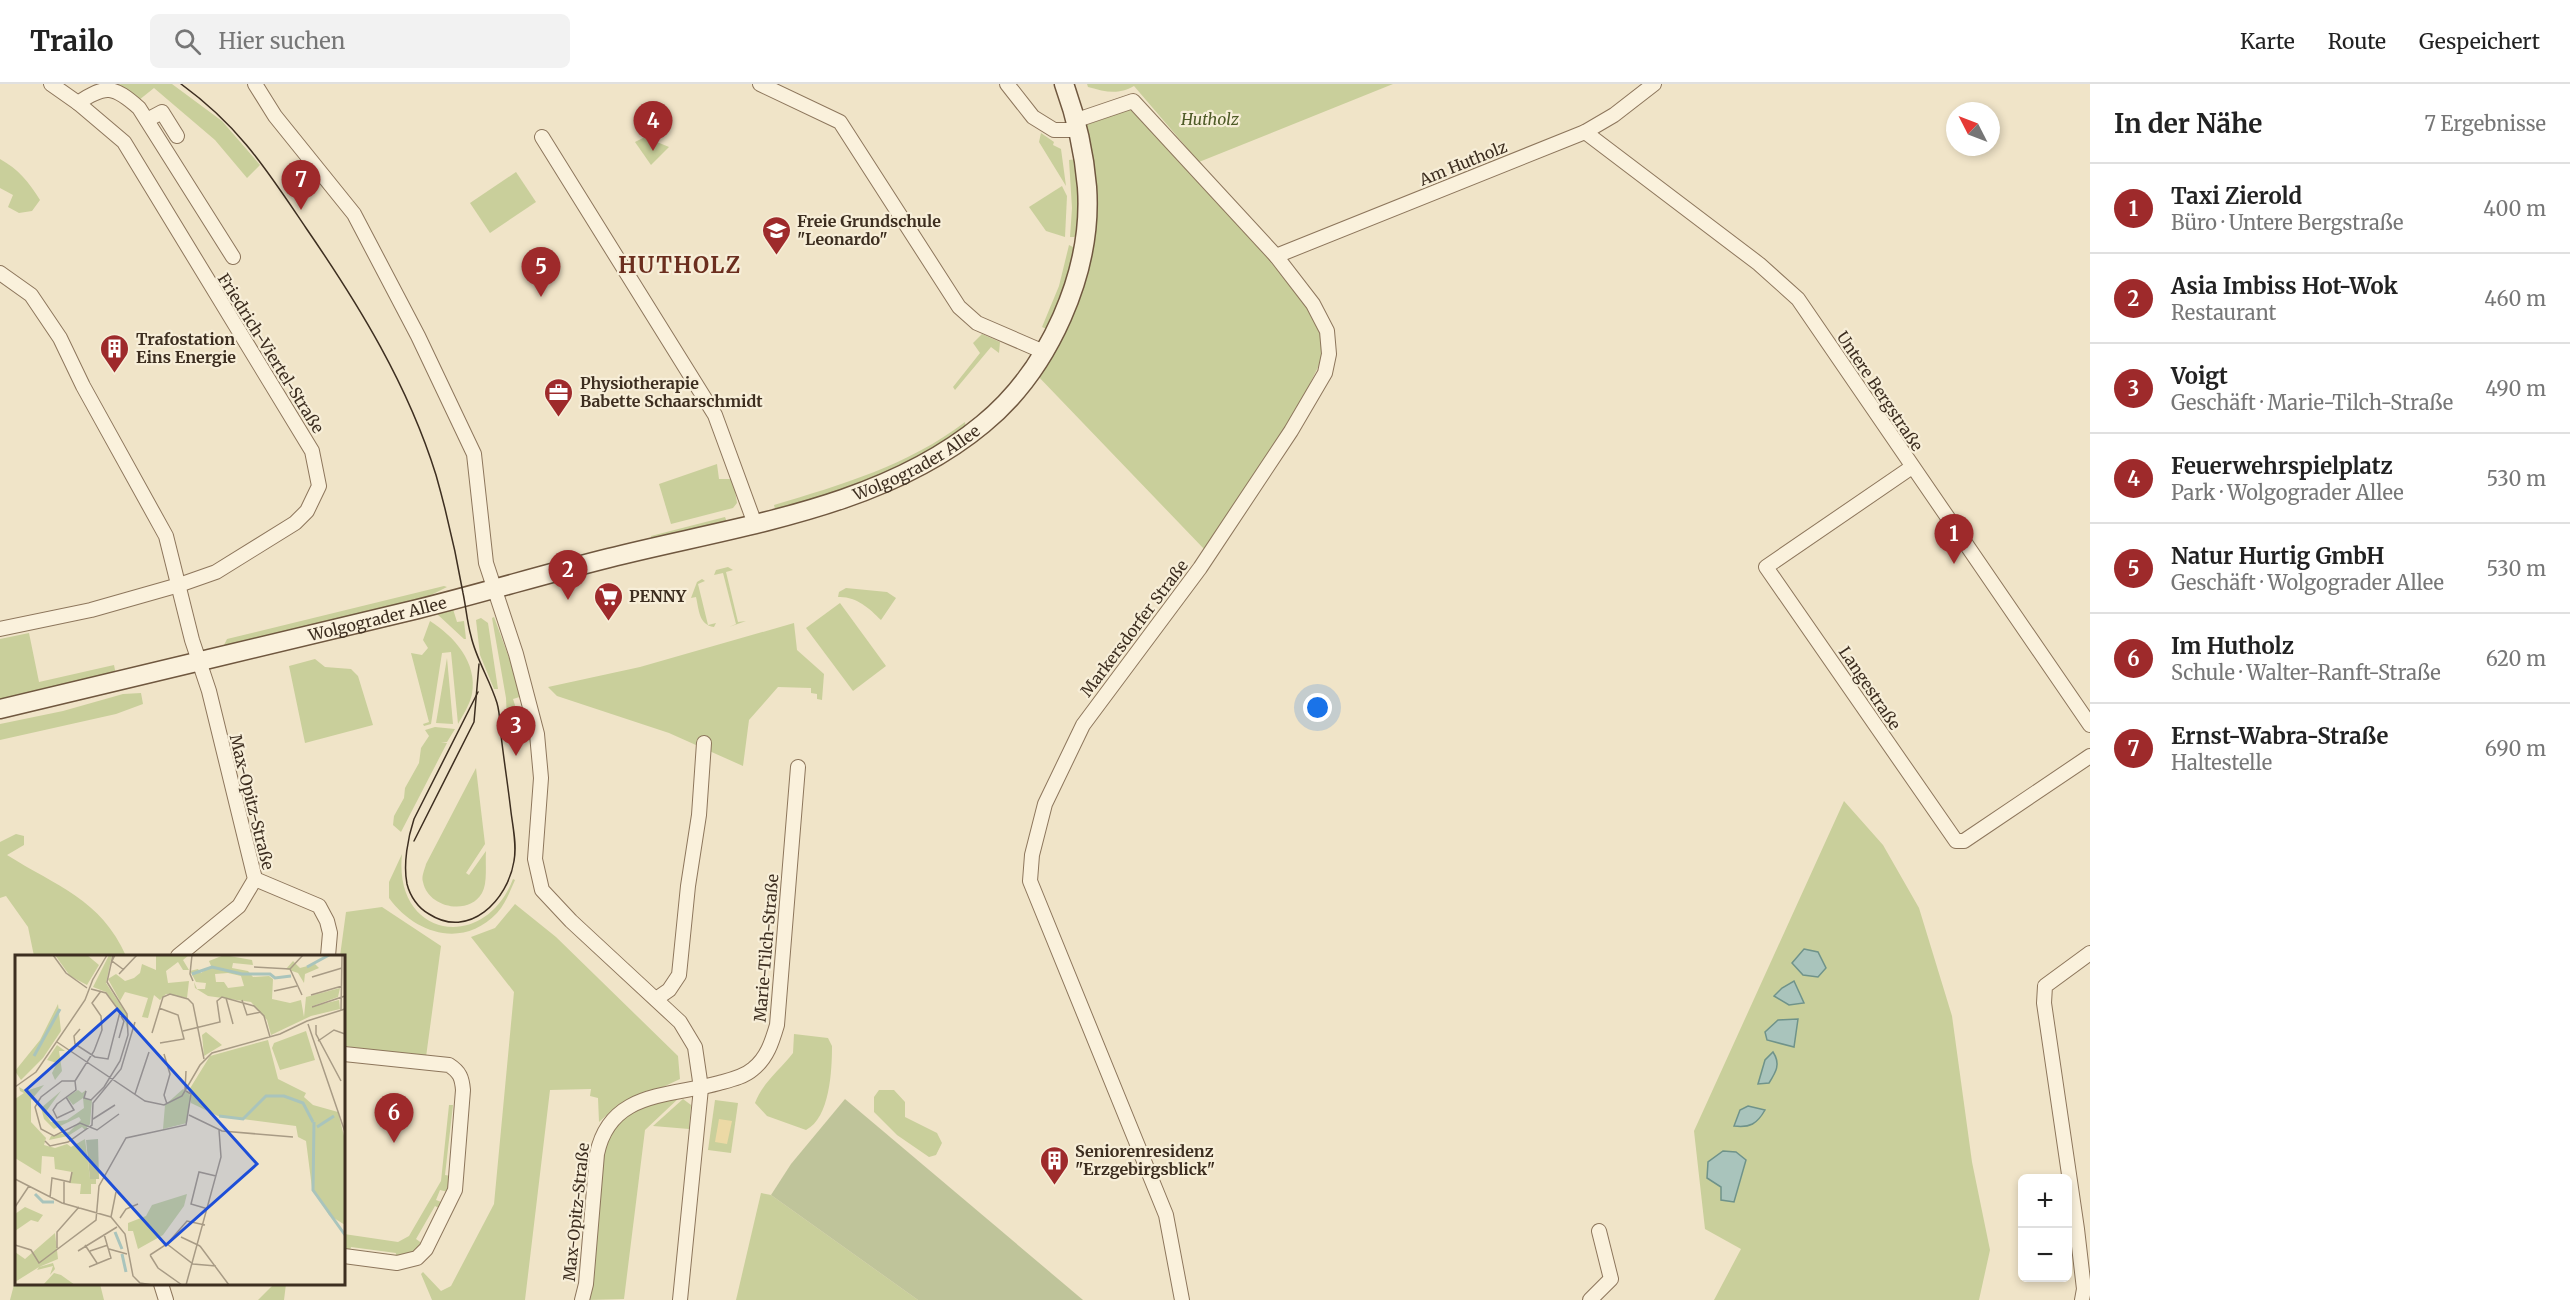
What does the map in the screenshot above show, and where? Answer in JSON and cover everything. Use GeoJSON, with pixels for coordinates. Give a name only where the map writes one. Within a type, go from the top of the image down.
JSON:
{"type":"FeatureCollection","features":[{"type":"Feature","properties":{"kind":"main road","name":"Wolgograder Allee"},"geometry":{"type":"LineString","coordinates":[[0,708],[424,607],[755,524],[874,489],[923,466],[952,448],[999,411],[1029,376],[1069,303],[1083,252],[1087,189],[1077,125],[1064,84]]}},
{"type":"Feature","properties":{"kind":"street","name":"Friedrich-Viertel-Straße"},"geometry":{"type":"LineString","coordinates":[[0,629],[91,610],[216,572],[296,523],[307,511],[319,486],[312,451],[124,142],[78,103],[51,84]]}},
{"type":"Feature","properties":{"kind":"street"},"geometry":{"type":"LineString","coordinates":[[255,84],[274,116],[354,214],[418,336],[474,453],[486,563],[516,654],[537,734],[541,778],[535,859],[542,890],[571,921],[680,1022],[696,1047],[701,1088],[680,1300]]}},
{"type":"Feature","properties":{"kind":"street"},"geometry":{"type":"LineString","coordinates":[[760,84],[840,122],[958,307],[977,322],[1044,352]]}},
{"type":"Feature","properties":{"kind":"street"},"geometry":{"type":"LineString","coordinates":[[1007,84],[1021,104],[1040,122],[1054,130],[1077,125]]}},
{"type":"Feature","properties":{"kind":"street","name":"Am Hutholz"},"geometry":{"type":"LineString","coordinates":[[1276,256],[1585,132],[1614,115],[1654,84]]}},
{"type":"Feature","properties":{"kind":"street","name":"Friedrich-Viertel-Straße"},"geometry":{"type":"LineString","coordinates":[[78,103],[93,90],[106,88],[119,90],[139,108],[233,257]]}},
{"type":"Feature","properties":{"kind":"street","name":"Markersdorfer Straße"},"geometry":{"type":"LineString","coordinates":[[1077,125],[1133,101],[1276,256],[1313,304],[1327,331],[1330,344],[1325,373],[1291,430],[1200,568],[1083,725],[1045,804],[1032,855],[1030,881],[1166,1215],[1182,1300]]}},
{"type":"Feature","properties":{"kind":"street"},"geometry":{"type":"LineString","coordinates":[[147,120],[162,112],[177,136]]}},
{"type":"Feature","properties":{"kind":"street","name":"Untere Bergstraße"},"geometry":{"type":"LineString","coordinates":[[1585,132],[1759,264],[1798,299],[2090,725]]}},
{"type":"Feature","properties":{"kind":"street"},"geometry":{"type":"LineString","coordinates":[[542,137],[715,416],[755,524]]}},
{"type":"Feature","properties":{"kind":"street"},"geometry":{"type":"LineString","coordinates":[[0,273],[31,295],[60,339],[83,386],[166,536],[198,662]]}},
{"type":"Feature","properties":{"kind":"street","name":"Langestraße"},"geometry":{"type":"LineString","coordinates":[[1912,467],[1766,567],[1956,841],[1964,841],[2090,756]]}},
{"type":"Feature","properties":{"kind":"street","name":"Max-Opitz-Straße"},"geometry":{"type":"LineString","coordinates":[[180,955],[239,906],[255,879],[209,691],[198,662]]}},
{"type":"Feature","properties":{"kind":"street"},"geometry":{"type":"LineString","coordinates":[[656,999],[669,990],[679,975],[688,886],[699,815],[704,743]]}},
{"type":"Feature","properties":{"kind":"street","name":"Marie-Tilch-Straße"},"geometry":{"type":"LineString","coordinates":[[701,1088],[740,1077],[753,1070],[772,1045],[777,1025],[798,767]]}},
{"type":"Feature","properties":{"kind":"street"},"geometry":{"type":"LineString","coordinates":[[255,879],[319,906],[330,933],[328,955]]}},
{"type":"Feature","properties":{"kind":"street"},"geometry":{"type":"LineString","coordinates":[[2085,1292],[2044,1003],[2046,986],[2090,953]]}},
{"type":"Feature","properties":{"kind":"street"},"geometry":{"type":"LineString","coordinates":[[345,1054],[449,1065],[458,1071],[462,1079],[463,1090],[455,1190],[426,1249],[417,1258],[397,1263],[345,1256]]}},
{"type":"Feature","properties":{"kind":"street","name":"Max-Opitz-Straße"},"geometry":{"type":"LineString","coordinates":[[582,1300],[586,1284],[597,1154],[600,1138],[609,1121],[621,1110],[643,1099],[701,1088]]}},
{"type":"Feature","properties":{"kind":"street"},"geometry":{"type":"LineString","coordinates":[[1590,1300],[1611,1280],[1599,1231]]}},
{"type":"Feature","properties":{"kind":"street"},"geometry":{"type":"LineString","coordinates":[[161,1285],[166,1300]]}},
{"type":"Feature","properties":{"kind":"green space"},"geometry":{"type":"Polygon","coordinates":[[[118,84],[172,84],[222,121],[260,165],[247,178],[215,140],[154,88],[139,100],[118,84]]]}},
{"type":"Feature","properties":{"kind":"green space","name":"Hutholz"},"geometry":{"type":"Polygon","coordinates":[[[1087,84],[1393,84],[1199,162],[1134,86],[1123,91],[1112,92],[1088,87],[1087,84]]]}},
{"type":"Feature","properties":{"kind":"green space"},"geometry":{"type":"Polygon","coordinates":[[[1131,109],[1272,258],[1309,308],[1320,330],[1325,353],[1288,428],[1205,550],[1034,372],[1078,295],[1090,155],[1086,125],[1131,109]]]}},
{"type":"Feature","properties":{"kind":"green space"},"geometry":{"type":"Polygon","coordinates":[[[1041,133],[1054,142],[1053,145],[1061,149],[1066,186],[1039,142],[1041,133]]]}},
{"type":"Feature","properties":{"kind":"green space"},"geometry":{"type":"Polygon","coordinates":[[[645,137],[669,147],[651,165],[635,142],[645,137]]]}},
{"type":"Feature","properties":{"kind":"green space"},"geometry":{"type":"Polygon","coordinates":[[[0,159],[23,176],[40,200],[32,211],[19,213],[8,207],[13,195],[0,188],[0,159]]]}},
{"type":"Feature","properties":{"kind":"green space"},"geometry":{"type":"Polygon","coordinates":[[[1076,159],[1078,234],[1070,237],[1072,208],[1069,160],[1076,159]]]}},
{"type":"Feature","properties":{"kind":"green space"},"geometry":{"type":"Polygon","coordinates":[[[516,172],[536,202],[490,233],[470,203],[516,172]]]}},
{"type":"Feature","properties":{"kind":"green space"},"geometry":{"type":"Polygon","coordinates":[[[1062,186],[1067,196],[1065,237],[1046,231],[1029,207],[1062,186]]]}},
{"type":"Feature","properties":{"kind":"green space"},"geometry":{"type":"Polygon","coordinates":[[[1069,245],[1075,248],[1073,263],[1049,330],[1042,327],[1059,286],[1069,245]]]}},
{"type":"Feature","properties":{"kind":"green space"},"geometry":{"type":"Polygon","coordinates":[[[982,334],[1000,342],[999,353],[991,347],[955,390],[953,387],[980,353],[973,343],[982,334]]]}},
{"type":"Feature","properties":{"kind":"green space"},"geometry":{"type":"Polygon","coordinates":[[[965,422],[966,430],[932,453],[841,492],[775,509],[774,505],[824,490],[898,462],[965,422]]]}},
{"type":"Feature","properties":{"kind":"green space"},"geometry":{"type":"Polygon","coordinates":[[[717,464],[719,479],[733,479],[737,503],[733,508],[671,524],[659,484],[717,464]]]}},
{"type":"Feature","properties":{"kind":"green space"},"geometry":{"type":"Polygon","coordinates":[[[725,517],[727,522],[652,541],[651,536],[725,517]]]}},
{"type":"Feature","properties":{"kind":"green space"},"geometry":{"type":"Polygon","coordinates":[[[728,567],[733,570],[726,572],[738,622],[746,621],[729,627],[736,624],[723,573],[714,575],[716,570],[728,567]]]}},
{"type":"Feature","properties":{"kind":"green space"},"geometry":{"type":"Polygon","coordinates":[[[702,579],[705,581],[698,584],[708,625],[716,623],[714,627],[709,626],[705,623],[699,612],[696,597],[691,598],[697,582],[702,579]]]}},
{"type":"Feature","properties":{"kind":"green space"},"geometry":{"type":"Polygon","coordinates":[[[447,587],[425,598],[225,648],[224,645],[227,639],[447,587]]]}},
{"type":"Feature","properties":{"kind":"green space"},"geometry":{"type":"Polygon","coordinates":[[[846,588],[887,592],[896,598],[881,620],[867,607],[851,598],[838,597],[839,592],[846,588]]]}},
{"type":"Feature","properties":{"kind":"green space"},"geometry":{"type":"Polygon","coordinates":[[[840,603],[886,666],[853,691],[806,628],[840,603]]]}},
{"type":"Feature","properties":{"kind":"green space"},"geometry":{"type":"Polygon","coordinates":[[[453,609],[457,622],[464,621],[466,639],[436,613],[453,609]]]}},
{"type":"Feature","properties":{"kind":"green space"},"geometry":{"type":"Polygon","coordinates":[[[494,617],[523,696],[513,699],[522,727],[530,725],[531,732],[512,736],[510,718],[507,719],[506,698],[492,618],[494,617]]]}},
{"type":"Feature","properties":{"kind":"green space"},"geometry":{"type":"Polygon","coordinates":[[[481,618],[488,623],[498,689],[494,689],[480,655],[476,620],[481,618]]]}},
{"type":"Feature","properties":{"kind":"green space"},"geometry":{"type":"Polygon","coordinates":[[[430,621],[448,634],[468,661],[471,672],[472,694],[458,724],[451,652],[442,653],[431,724],[424,726],[423,724],[429,722],[411,653],[422,655],[428,648],[423,640],[430,621]]]}},
{"type":"Feature","properties":{"kind":"green space"},"geometry":{"type":"Polygon","coordinates":[[[794,623],[797,650],[824,674],[822,700],[817,699],[817,694],[811,693],[811,688],[778,687],[749,720],[743,766],[669,733],[557,696],[548,687],[640,667],[794,623]]]}},
{"type":"Feature","properties":{"kind":"green space"},"geometry":{"type":"Polygon","coordinates":[[[29,633],[39,682],[114,665],[116,675],[0,701],[0,639],[29,633]]]}},
{"type":"Feature","properties":{"kind":"green space"},"geometry":{"type":"Polygon","coordinates":[[[447,658],[453,724],[436,723],[447,658]]]}},
{"type":"Feature","properties":{"kind":"green space"},"geometry":{"type":"Polygon","coordinates":[[[315,659],[325,667],[351,669],[358,676],[373,725],[305,743],[289,666],[315,659]]]}},
{"type":"Feature","properties":{"kind":"green space"},"geometry":{"type":"Polygon","coordinates":[[[141,693],[143,704],[116,714],[0,740],[0,724],[63,711],[123,694],[141,693]]]}},
{"type":"Feature","properties":{"kind":"green space"},"geometry":{"type":"Polygon","coordinates":[[[435,727],[455,729],[447,742],[441,742],[447,743],[401,832],[393,825],[394,816],[404,798],[405,788],[419,763],[421,748],[429,736],[425,730],[435,727]]]}},
{"type":"Feature","properties":{"kind":"green space"},"geometry":{"type":"Polygon","coordinates":[[[476,768],[485,844],[466,873],[469,875],[486,851],[485,884],[482,893],[468,905],[449,906],[432,898],[426,891],[423,875],[426,864],[476,768]]]}},
{"type":"Feature","properties":{"kind":"green space"},"geometry":{"type":"Polygon","coordinates":[[[1844,801],[1883,845],[1919,908],[1952,1016],[1972,1162],[1990,1250],[1979,1300],[1714,1300],[1741,1249],[1705,1229],[1694,1131],[1844,801]],[[1723,1151],[1721,1200],[1734,1202],[1746,1160],[1736,1152],[1723,1151]]]}},
{"type":"Feature","properties":{"kind":"green space"},"geometry":{"type":"Polygon","coordinates":[[[16,834],[24,836],[24,845],[7,855],[76,896],[90,907],[116,937],[125,955],[34,955],[28,927],[6,896],[0,898],[0,842],[16,834]]]}},
{"type":"Feature","properties":{"kind":"green space"},"geometry":{"type":"Polygon","coordinates":[[[402,854],[403,883],[412,904],[426,919],[444,926],[463,926],[483,918],[500,903],[513,879],[515,880],[500,909],[484,924],[455,934],[440,932],[412,921],[389,898],[389,882],[402,854]]]}},
{"type":"Feature","properties":{"kind":"green space"},"geometry":{"type":"Polygon","coordinates":[[[515,904],[556,937],[678,1056],[680,1079],[610,1112],[599,1122],[598,1098],[590,1096],[591,1089],[550,1090],[525,1300],[432,1300],[421,1274],[423,1272],[441,1291],[451,1286],[494,1204],[514,992],[471,937],[495,928],[515,904]]]}},
{"type":"Feature","properties":{"kind":"green space"},"geometry":{"type":"Polygon","coordinates":[[[382,907],[441,946],[426,1057],[345,1046],[345,955],[340,955],[346,912],[382,907]]]}},
{"type":"Feature","properties":{"kind":"green space"},"geometry":{"type":"Polygon","coordinates":[[[794,1034],[828,1038],[832,1046],[830,1080],[825,1104],[814,1124],[806,1130],[767,1116],[755,1103],[767,1082],[793,1053],[794,1034]]]}},
{"type":"Feature","properties":{"kind":"green space"},"geometry":{"type":"Polygon","coordinates":[[[879,1090],[894,1090],[905,1102],[905,1117],[937,1133],[942,1143],[936,1155],[929,1157],[897,1135],[874,1112],[874,1097],[879,1090]]]}},
{"type":"Feature","properties":{"kind":"green space"},"geometry":{"type":"Polygon","coordinates":[[[680,1097],[645,1130],[624,1299],[587,1300],[600,1156],[608,1133],[633,1109],[680,1097]]]}},
{"type":"Feature","properties":{"kind":"green space"},"geometry":{"type":"Polygon","coordinates":[[[683,1099],[691,1105],[689,1129],[653,1126],[683,1099]]]}},
{"type":"Feature","properties":{"kind":"green space"},"geometry":{"type":"Polygon","coordinates":[[[845,1099],[1083,1300],[918,1300],[771,1195],[791,1164],[845,1099]]]}},
{"type":"Feature","properties":{"kind":"green space"},"geometry":{"type":"Polygon","coordinates":[[[715,1100],[738,1103],[731,1153],[708,1150],[715,1100]]]}},
{"type":"Feature","properties":{"kind":"green space"},"geometry":{"type":"Polygon","coordinates":[[[449,1105],[453,1105],[445,1175],[451,1176],[448,1192],[440,1190],[436,1200],[444,1203],[441,1209],[435,1206],[416,1239],[423,1244],[415,1252],[395,1258],[396,1253],[351,1247],[349,1254],[345,1252],[345,1234],[398,1242],[409,1236],[441,1181],[449,1105]]]}},
{"type":"Feature","properties":{"kind":"green space"},"geometry":{"type":"Polygon","coordinates":[[[761,1193],[771,1195],[918,1300],[736,1300],[761,1193]]]}},
{"type":"Feature","properties":{"kind":"green space"},"geometry":{"type":"Polygon","coordinates":[[[15,1281],[15,1285],[100,1285],[104,1300],[10,1300],[15,1281]]]}},
{"type":"Feature","properties":{"kind":"green space"},"geometry":{"type":"Polygon","coordinates":[[[273,1285],[286,1285],[284,1300],[258,1300],[273,1285]]]}},
{"type":"Feature","properties":{"kind":"sand"},"geometry":{"type":"Polygon","coordinates":[[[719,1119],[732,1121],[727,1144],[715,1142],[719,1119]]]}},
{"type":"Feature","properties":{"kind":"water"},"geometry":{"type":"Polygon","coordinates":[[[1804,949],[1818,952],[1826,968],[1818,977],[1803,975],[1792,963],[1804,949]]]}},
{"type":"Feature","properties":{"kind":"water"},"geometry":{"type":"Polygon","coordinates":[[[1794,981],[1804,1003],[1789,1005],[1774,996],[1782,988],[1794,981]]]}},
{"type":"Feature","properties":{"kind":"water"},"geometry":{"type":"Polygon","coordinates":[[[1798,1019],[1794,1047],[1767,1040],[1765,1032],[1778,1020],[1798,1019]]]}},
{"type":"Feature","properties":{"kind":"water"},"geometry":{"type":"Polygon","coordinates":[[[1773,1052],[1777,1060],[1775,1072],[1769,1083],[1758,1084],[1765,1060],[1773,1052]]]}},
{"type":"Feature","properties":{"kind":"water"},"geometry":{"type":"Polygon","coordinates":[[[1748,1106],[1765,1110],[1753,1124],[1734,1126],[1740,1110],[1748,1106]]]}},
{"type":"Feature","properties":{"kind":"water"},"geometry":{"type":"Polygon","coordinates":[[[1723,1151],[1736,1152],[1746,1160],[1734,1202],[1721,1200],[1721,1187],[1707,1178],[1708,1162],[1723,1151]]]}},
{"type":"Feature","properties":{"kind":"tram line"},"geometry":{"type":"LineString","coordinates":[[181,84],[220,116],[251,150],[326,257],[363,316],[397,378],[425,442],[436,475],[448,519],[473,645],[498,707],[515,849],[510,876],[495,902],[472,919],[458,922],[444,921],[429,914],[412,897],[406,876],[407,851],[414,819],[478,692]]}},
{"type":"Feature","properties":{"kind":"tram line"},"geometry":{"type":"LineString","coordinates":[[414,841],[474,722],[479,664]]}},
{"type":"Feature","properties":{"kind":"place","name":"Feuerwehrspielplatz"},"geometry":{"type":"Point","coordinates":[653,151]}},
{"type":"Feature","properties":{"kind":"place","name":"Ernst-Wabra-Straße"},"geometry":{"type":"Point","coordinates":[301,210]}},
{"type":"Feature","properties":{"kind":"place","name":"Freie Grundschule \"Leonardo\""},"geometry":{"type":"Point","coordinates":[776,256]}},
{"type":"Feature","properties":{"kind":"place","name":"Natur Hurtig GmbH"},"geometry":{"type":"Point","coordinates":[541,297]}},
{"type":"Feature","properties":{"kind":"place","name":"Trafostation Eins Energie"},"geometry":{"type":"Point","coordinates":[115,374]}},
{"type":"Feature","properties":{"kind":"place","name":"Physiotherapie Babette Schaarschmidt"},"geometry":{"type":"Point","coordinates":[559,418]}},
{"type":"Feature","properties":{"kind":"place","name":"Taxi Zierold"},"geometry":{"type":"Point","coordinates":[1954,564]}},
{"type":"Feature","properties":{"kind":"place","name":"Asia Imbiss Hot-Wok"},"geometry":{"type":"Point","coordinates":[568,600]}},
{"type":"Feature","properties":{"kind":"place","name":"PENNY"},"geometry":{"type":"Point","coordinates":[608,622]}},
{"type":"Feature","properties":{"kind":"place","name":"Voigt"},"geometry":{"type":"Point","coordinates":[516,756]}},
{"type":"Feature","properties":{"kind":"place","name":"Im Hutholz"},"geometry":{"type":"Point","coordinates":[394,1143]}},
{"type":"Feature","properties":{"kind":"place","name":"Seniorenresidenz \"Erzgebirgsblick\""},"geometry":{"type":"Point","coordinates":[1054,1186]}},
{"type":"Feature","properties":{"kind":"district","name":"HUTHOLZ"},"geometry":{"type":"Point","coordinates":[680,265]}}]}
